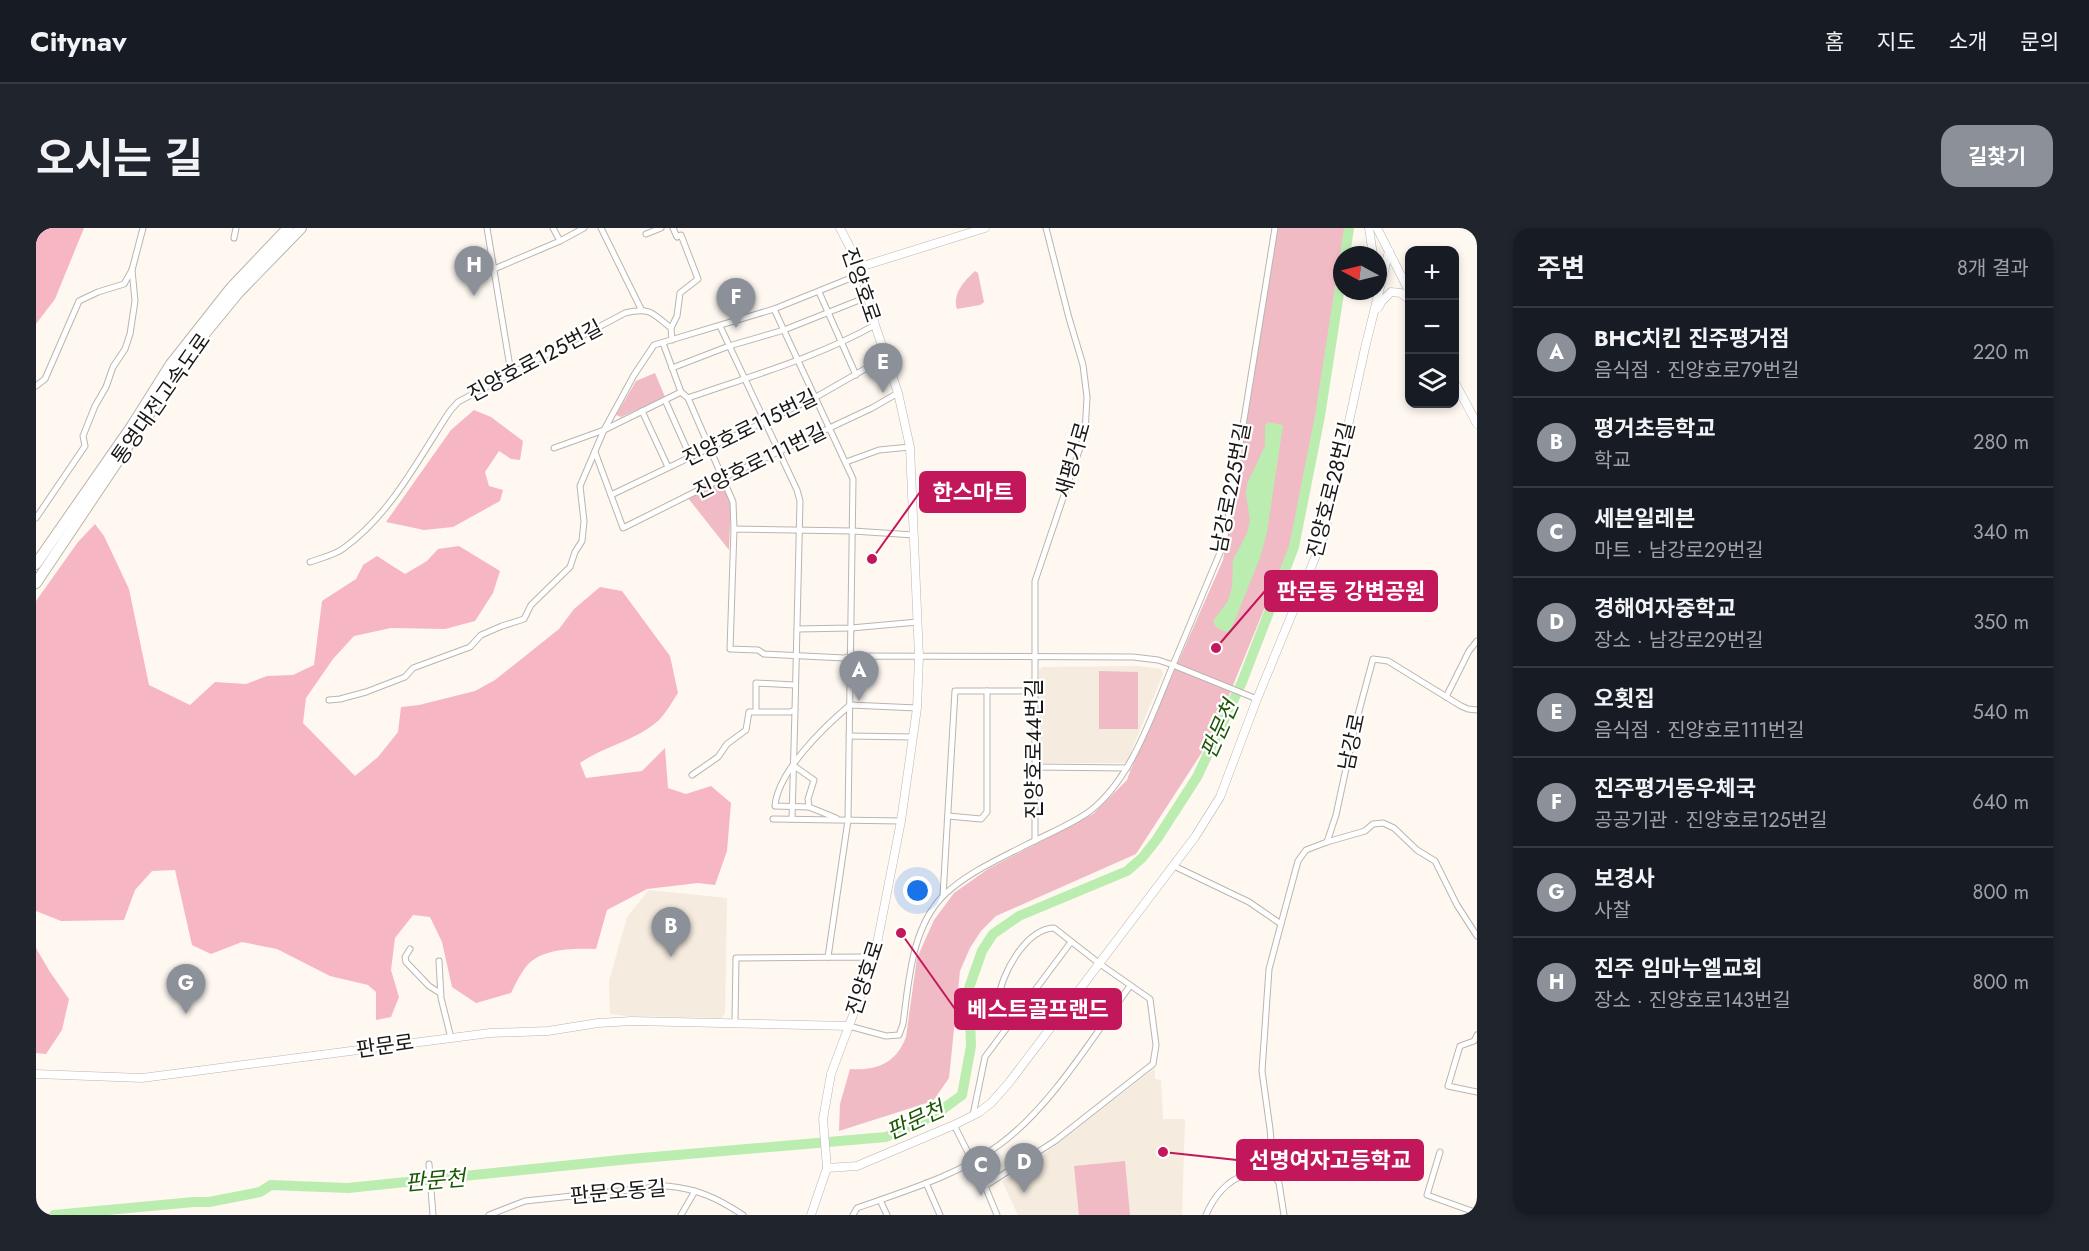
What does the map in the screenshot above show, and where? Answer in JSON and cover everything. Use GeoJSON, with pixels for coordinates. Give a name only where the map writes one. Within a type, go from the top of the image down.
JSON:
{"type":"FeatureCollection","features":[{"type":"Feature","properties":{"kind":"highway","name":"통영대전고속도로"},"geometry":{"type":"LineString","coordinates":[[36,564],[132,426],[171,364],[231,288],[288,228]]}},
{"type":"Feature","properties":{"kind":"highway","name":"통영대전고속도로"},"geometry":{"type":"LineString","coordinates":[[36,583],[176,374],[207,332],[238,293],[301,228]]}},
{"type":"Feature","properties":{"kind":"street"},"geometry":{"type":"LineString","coordinates":[[36,386],[45,379],[79,302],[98,292],[124,284],[132,270],[143,228]]}},
{"type":"Feature","properties":{"kind":"street"},"geometry":{"type":"LineString","coordinates":[[234,238],[236,228]]}},
{"type":"Feature","properties":{"kind":"street"},"geometry":{"type":"LineString","coordinates":[[487,228],[511,373]]}},
{"type":"Feature","properties":{"kind":"street"},"geometry":{"type":"LineString","coordinates":[[553,228],[560,242]]}},
{"type":"Feature","properties":{"kind":"street"},"geometry":{"type":"LineString","coordinates":[[494,269],[560,242],[584,228]]}},
{"type":"Feature","properties":{"kind":"street"},"geometry":{"type":"LineString","coordinates":[[601,228],[641,309],[652,313],[671,328]]}},
{"type":"Feature","properties":{"kind":"street"},"geometry":{"type":"LineString","coordinates":[[646,234],[661,228]]}},
{"type":"Feature","properties":{"kind":"street"},"geometry":{"type":"LineString","coordinates":[[672,340],[671,328],[677,316],[680,294],[698,279],[681,234],[677,237],[673,228]]}},
{"type":"Feature","properties":{"kind":"street","name":"진양호로"},"geometry":{"type":"LineString","coordinates":[[811,1215],[827,1165],[824,1119],[831,1074],[874,958],[901,821],[917,708],[919,657],[910,447],[898,393],[875,326],[860,267],[840,228]]}},
{"type":"Feature","properties":{"kind":"street"},"geometry":{"type":"LineString","coordinates":[[329,700],[366,692],[405,677],[413,669],[470,647],[481,635],[524,619],[531,605],[570,567],[582,541],[584,521],[580,486],[604,430],[634,375],[654,345],[774,309],[851,278],[860,267],[985,228]]}},
{"type":"Feature","properties":{"kind":"street","name":"새평거로"},"geometry":{"type":"LineString","coordinates":[[1034,656],[1035,580],[1085,433],[1087,397],[1083,365],[1046,228]]}},
{"type":"Feature","properties":{"kind":"street","name":"남강로225번길"},"geometry":{"type":"LineString","coordinates":[[1173,665],[1224,543],[1275,228]]}},
{"type":"Feature","properties":{"kind":"street"},"geometry":{"type":"LineString","coordinates":[[1369,228],[1372,246]]}},
{"type":"Feature","properties":{"kind":"street"},"geometry":{"type":"LineString","coordinates":[[1377,228],[1405,283]]}},
{"type":"Feature","properties":{"kind":"street","name":"진양호로28번길"},"geometry":{"type":"LineString","coordinates":[[827,1165],[857,1166],[954,1125],[991,1103],[1008,1084],[1174,866],[1220,797],[1254,698],[1324,536],[1372,317],[1389,251]]}},
{"type":"Feature","properties":{"kind":"street"},"geometry":{"type":"LineString","coordinates":[[36,518],[85,446],[83,436],[95,406],[106,387],[113,367],[125,349],[135,301],[132,270]]}},
{"type":"Feature","properties":{"kind":"street"},"geometry":{"type":"LineString","coordinates":[[819,292],[856,375]]}},
{"type":"Feature","properties":{"kind":"street"},"geometry":{"type":"LineString","coordinates":[[1372,317],[1391,292],[1401,293],[1405,296]]}},
{"type":"Feature","properties":{"kind":"street"},"geometry":{"type":"LineString","coordinates":[[672,368],[729,346],[784,330],[867,297]]}},
{"type":"Feature","properties":{"kind":"street"},"geometry":{"type":"LineString","coordinates":[[1372,317],[1373,300]]}},
{"type":"Feature","properties":{"kind":"street","name":"진양호로125번길"},"geometry":{"type":"LineString","coordinates":[[310,562],[342,550],[372,524],[402,489],[450,411],[458,402],[625,313],[641,309]]}},
{"type":"Feature","properties":{"kind":"street"},"geometry":{"type":"LineString","coordinates":[[774,309],[853,479],[848,820],[828,957]]}},
{"type":"Feature","properties":{"kind":"street"},"geometry":{"type":"LineString","coordinates":[[720,326],[797,490],[800,501],[792,819]]}},
{"type":"Feature","properties":{"kind":"street"},"geometry":{"type":"LineString","coordinates":[[688,398],[798,361],[842,343],[875,326]]}},
{"type":"Feature","properties":{"kind":"street"},"geometry":{"type":"LineString","coordinates":[[663,343],[681,392],[688,398],[733,502],[730,649],[758,650],[765,654],[844,658],[851,656],[1133,657],[1158,660],[1173,665],[1254,698]]}},
{"type":"Feature","properties":{"kind":"street","name":"진양호로115번길"},"geometry":{"type":"LineString","coordinates":[[611,495],[816,397],[886,357]]}},
{"type":"Feature","properties":{"kind":"street"},"geometry":{"type":"LineString","coordinates":[[1459,389],[1477,424]]}},
{"type":"Feature","properties":{"kind":"street"},"geometry":{"type":"LineString","coordinates":[[554,448],[604,430],[681,392]]}},
{"type":"Feature","properties":{"kind":"street","name":"진양호로111번길"},"geometry":{"type":"LineString","coordinates":[[611,495],[623,528],[898,393]]}},
{"type":"Feature","properties":{"kind":"street"},"geometry":{"type":"LineString","coordinates":[[665,400],[686,447]]}},
{"type":"Feature","properties":{"kind":"street"},"geometry":{"type":"LineString","coordinates":[[642,411],[668,467]]}},
{"type":"Feature","properties":{"kind":"street"},"geometry":{"type":"LineString","coordinates":[[846,462],[879,450],[910,447]]}},
{"type":"Feature","properties":{"kind":"street"},"geometry":{"type":"LineString","coordinates":[[595,452],[611,495]]}},
{"type":"Feature","properties":{"kind":"street"},"geometry":{"type":"LineString","coordinates":[[734,530],[853,531],[914,535]]}},
{"type":"Feature","properties":{"kind":"street"},"geometry":{"type":"LineString","coordinates":[[797,629],[851,628],[918,622]]}},
{"type":"Feature","properties":{"kind":"street"},"geometry":{"type":"LineString","coordinates":[[1446,697],[1469,651],[1477,641]]}},
{"type":"Feature","properties":{"kind":"street","name":"진양호로44번길"},"geometry":{"type":"LineString","coordinates":[[1034,656],[1035,841]]}},
{"type":"Feature","properties":{"kind":"street","name":"남강로"},"geometry":{"type":"LineString","coordinates":[[1327,842],[1336,815],[1358,711],[1373,659],[1388,662],[1468,710],[1477,710]]}},
{"type":"Feature","properties":{"kind":"street","name":"진양호로44번길"},"geometry":{"type":"LineString","coordinates":[[849,1026],[886,1036],[898,1035],[903,1024],[914,950],[928,919],[943,897],[977,871],[1091,811],[1110,792],[1127,768],[1173,665]]}},
{"type":"Feature","properties":{"kind":"street"},"geometry":{"type":"LineString","coordinates":[[756,711],[756,683],[795,685]]}},
{"type":"Feature","properties":{"kind":"street"},"geometry":{"type":"LineString","coordinates":[[943,897],[955,691],[1035,691]]}},
{"type":"Feature","properties":{"kind":"street"},"geometry":{"type":"LineString","coordinates":[[948,816],[981,819],[987,812],[987,691]]}},
{"type":"Feature","properties":{"kind":"street"},"geometry":{"type":"LineString","coordinates":[[840,820],[809,807],[775,806],[776,795],[806,748],[850,705],[917,708]]}},
{"type":"Feature","properties":{"kind":"street"},"geometry":{"type":"LineString","coordinates":[[692,775],[718,757],[726,744],[746,730],[749,712],[795,710]]}},
{"type":"Feature","properties":{"kind":"street"},"geometry":{"type":"LineString","coordinates":[[849,736],[913,737]]}},
{"type":"Feature","properties":{"kind":"street"},"geometry":{"type":"LineString","coordinates":[[794,766],[814,780],[808,799],[809,807]]}},
{"type":"Feature","properties":{"kind":"street"},"geometry":{"type":"LineString","coordinates":[[1035,768],[1127,768]]}},
{"type":"Feature","properties":{"kind":"street"},"geometry":{"type":"LineString","coordinates":[[769,792],[776,795]]}},
{"type":"Feature","properties":{"kind":"street"},"geometry":{"type":"LineString","coordinates":[[773,819],[901,821]]}},
{"type":"Feature","properties":{"kind":"street"},"geometry":{"type":"LineString","coordinates":[[1284,1215],[1279,1183],[1274,1175],[1262,1071],[1269,969],[1298,861],[1306,850],[1365,831],[1373,824],[1383,824],[1394,828],[1417,850],[1435,861],[1457,905],[1477,936]]}},
{"type":"Feature","properties":{"kind":"street"},"geometry":{"type":"LineString","coordinates":[[1174,866],[1249,902],[1281,924]]}},
{"type":"Feature","properties":{"kind":"street"},"geometry":{"type":"LineString","coordinates":[[985,1186],[1055,1141],[1153,1064],[1156,1045],[1150,999],[1054,928],[1044,928],[1030,939],[1011,963],[1000,987],[999,998],[1018,1014]]}},
{"type":"Feature","properties":{"kind":"street"},"geometry":{"type":"LineString","coordinates":[[973,1115],[985,1058],[1071,942]]}},
{"type":"Feature","properties":{"kind":"street"},"geometry":{"type":"LineString","coordinates":[[410,949],[405,957],[406,962],[429,986],[440,993]]}},
{"type":"Feature","properties":{"kind":"street"},"geometry":{"type":"LineString","coordinates":[[735,1022],[736,958],[874,958]]}},
{"type":"Feature","properties":{"kind":"street"},"geometry":{"type":"LineString","coordinates":[[439,960],[440,993],[451,1038]]}},
{"type":"Feature","properties":{"kind":"street"},"geometry":{"type":"LineString","coordinates":[[853,1215],[857,1208],[926,1183],[972,1162],[999,1145],[1029,1118],[1059,1083],[1130,986]]}},
{"type":"Feature","properties":{"kind":"street","name":"판문로"},"geometry":{"type":"LineString","coordinates":[[36,1074],[142,1078],[490,1033],[548,1031],[598,1023],[735,1022],[849,1026]]}},
{"type":"Feature","properties":{"kind":"street"},"geometry":{"type":"LineString","coordinates":[[1477,1035],[1474,1041],[1460,1046],[1448,1086],[1477,1092]]}},
{"type":"Feature","properties":{"kind":"street"},"geometry":{"type":"LineString","coordinates":[[954,1125],[997,1215]]}},
{"type":"Feature","properties":{"kind":"street"},"geometry":{"type":"LineString","coordinates":[[1440,1152],[1427,1195],[1477,1213]]}},
{"type":"Feature","properties":{"kind":"street"},"geometry":{"type":"LineString","coordinates":[[429,1164],[433,1215]]}},
{"type":"Feature","properties":{"kind":"street"},"geometry":{"type":"LineString","coordinates":[[1206,1215],[1211,1203],[1232,1180],[1247,1174],[1274,1175]]}},
{"type":"Feature","properties":{"kind":"street"},"geometry":{"type":"LineString","coordinates":[[926,1183],[940,1215]]}},
{"type":"Feature","properties":{"kind":"street","name":"판문오동길"},"geometry":{"type":"LineString","coordinates":[[489,1215],[525,1202],[667,1186],[695,1191],[716,1198],[743,1215]]}},
{"type":"Feature","properties":{"kind":"street"},"geometry":{"type":"LineString","coordinates":[[681,1215],[695,1191]]}},
{"type":"Feature","properties":{"kind":"street"},"geometry":{"type":"LineString","coordinates":[[880,1200],[887,1215]]}},
{"type":"Feature","properties":{"kind":"shaded area"},"geometry":{"type":"Polygon","coordinates":[[[36,228],[84,228],[55,299],[36,324],[36,228]]]}},
{"type":"Feature","properties":{"kind":"shaded area"},"geometry":{"type":"Polygon","coordinates":[[[1277,228],[1349,228],[1346,246],[1333,246],[1333,300],[1337,300],[1298,526],[1212,737],[1136,854],[996,916],[981,931],[970,948],[960,971],[949,1078],[933,1101],[839,1131],[840,1104],[850,1069],[877,1067],[884,1064],[902,1046],[906,1037],[917,958],[934,920],[954,893],[988,869],[1093,814],[1127,780],[1223,560],[1277,228]]]}},
{"type":"Feature","properties":{"kind":"shaded area"},"geometry":{"type":"Polygon","coordinates":[[[975,271],[978,273],[984,302],[980,305],[957,309],[958,293],[963,283],[975,271]]]}},
{"type":"Feature","properties":{"kind":"shaded area"},"geometry":{"type":"Polygon","coordinates":[[[655,373],[665,397],[621,417],[616,415],[636,381],[655,373]]]}},
{"type":"Feature","properties":{"kind":"shaded area"},"geometry":{"type":"Polygon","coordinates":[[[474,410],[491,417],[523,441],[520,460],[511,459],[499,451],[485,472],[489,486],[503,490],[500,501],[453,527],[424,530],[386,522],[451,430],[474,410]]]}},
{"type":"Feature","properties":{"kind":"shaded area"},"geometry":{"type":"Polygon","coordinates":[[[1268,422],[1283,425],[1267,532],[1261,555],[1228,633],[1216,627],[1213,621],[1228,601],[1232,587],[1233,560],[1247,533],[1250,520],[1246,494],[1247,484],[1265,446],[1265,426],[1268,422]]]}},
{"type":"Feature","properties":{"kind":"shaded area"},"geometry":{"type":"Polygon","coordinates":[[[721,482],[731,502],[729,550],[688,498],[721,482]]]}},
{"type":"Feature","properties":{"kind":"shaded area"},"geometry":{"type":"Polygon","coordinates":[[[95,524],[104,536],[129,589],[149,685],[190,705],[215,682],[246,684],[267,676],[293,675],[314,665],[322,601],[356,579],[363,565],[377,556],[405,574],[427,561],[438,549],[459,546],[500,571],[493,593],[475,621],[445,629],[391,628],[354,636],[333,659],[306,698],[303,723],[355,776],[378,757],[398,732],[401,707],[419,705],[475,691],[495,680],[559,629],[574,609],[600,587],[622,591],[670,656],[678,693],[667,711],[650,727],[580,763],[586,778],[642,771],[665,748],[668,788],[686,794],[711,786],[731,803],[727,851],[715,885],[698,883],[647,889],[607,910],[596,949],[568,949],[539,956],[525,968],[511,993],[476,1003],[452,987],[442,942],[430,917],[413,915],[395,938],[391,970],[399,997],[391,1017],[376,1020],[376,992],[368,985],[330,976],[277,949],[242,942],[211,954],[192,945],[175,870],[152,871],[135,890],[124,920],[61,921],[36,911],[36,601],[78,542],[95,524]]]}},
{"type":"Feature","properties":{"kind":"shaded area"},"geometry":{"type":"Polygon","coordinates":[[[1138,666],[1161,669],[1163,674],[1125,763],[1043,763],[1039,758],[1039,670],[1042,667],[1138,666]]]}},
{"type":"Feature","properties":{"kind":"shaded area"},"geometry":{"type":"Polygon","coordinates":[[[1099,671],[1138,672],[1138,729],[1099,729],[1099,671]]]}},
{"type":"Feature","properties":{"kind":"shaded area"},"geometry":{"type":"Polygon","coordinates":[[[649,890],[727,898],[725,1014],[721,1018],[610,1014],[609,981],[627,917],[649,890]]]}},
{"type":"Feature","properties":{"kind":"shaded area"},"geometry":{"type":"Polygon","coordinates":[[[36,948],[69,999],[62,1030],[46,1054],[36,1053],[36,948]]]}},
{"type":"Feature","properties":{"kind":"shaded area"},"geometry":{"type":"Polygon","coordinates":[[[1155,1068],[1155,1079],[1161,1080],[1163,1119],[1185,1119],[1182,1215],[1018,1215],[1002,1181],[1022,1171],[1155,1068]]]}},
{"type":"Feature","properties":{"kind":"shaded area"},"geometry":{"type":"Polygon","coordinates":[[[1125,1161],[1130,1215],[1079,1215],[1074,1166],[1125,1161]]]}},
{"type":"Feature","properties":{"kind":"waterway","name":"판문천"},"geometry":{"type":"LineString","coordinates":[[1346,246],[1349,228]]}},
{"type":"Feature","properties":{"kind":"waterway","name":"판문천"},"geometry":{"type":"LineString","coordinates":[[54,1215],[209,1202],[260,1192],[271,1185],[348,1188],[630,1159],[886,1137],[935,1115],[962,1095],[971,1046],[969,988],[982,951],[993,934],[1019,916],[1127,871],[1142,858],[1157,839],[1197,777],[1242,682],[1294,547],[1320,416],[1338,300]]}},
{"type":"Feature","properties":{"kind":"place","name":"진주 임마누엘교회"},"geometry":{"type":"Point","coordinates":[474,296]}},
{"type":"Feature","properties":{"kind":"place","name":"진주평거동우체국"},"geometry":{"type":"Point","coordinates":[736,328]}},
{"type":"Feature","properties":{"kind":"place","name":"오횟집"},"geometry":{"type":"Point","coordinates":[883,393]}},
{"type":"Feature","properties":{"kind":"place","name":"한스마트"},"geometry":{"type":"Point","coordinates":[872,559]}},
{"type":"Feature","properties":{"kind":"place","name":"판문동 강변공원"},"geometry":{"type":"Point","coordinates":[1216,648]}},
{"type":"Feature","properties":{"kind":"place","name":"BHC치킨 진주평거점"},"geometry":{"type":"Point","coordinates":[859,701]}},
{"type":"Feature","properties":{"kind":"place","name":"베스트골프랜드"},"geometry":{"type":"Point","coordinates":[901,933]}},
{"type":"Feature","properties":{"kind":"place","name":"평거초등학교"},"geometry":{"type":"Point","coordinates":[671,957]}},
{"type":"Feature","properties":{"kind":"place","name":"보경사"},"geometry":{"type":"Point","coordinates":[186,1014]}},
{"type":"Feature","properties":{"kind":"place","name":"선명여자고등학교"},"geometry":{"type":"Point","coordinates":[1163,1152]}},
{"type":"Feature","properties":{"kind":"place","name":"경해여자중학교"},"geometry":{"type":"Point","coordinates":[1024,1193]}},
{"type":"Feature","properties":{"kind":"place","name":"세븐일레븐"},"geometry":{"type":"Point","coordinates":[981,1196]}}]}
